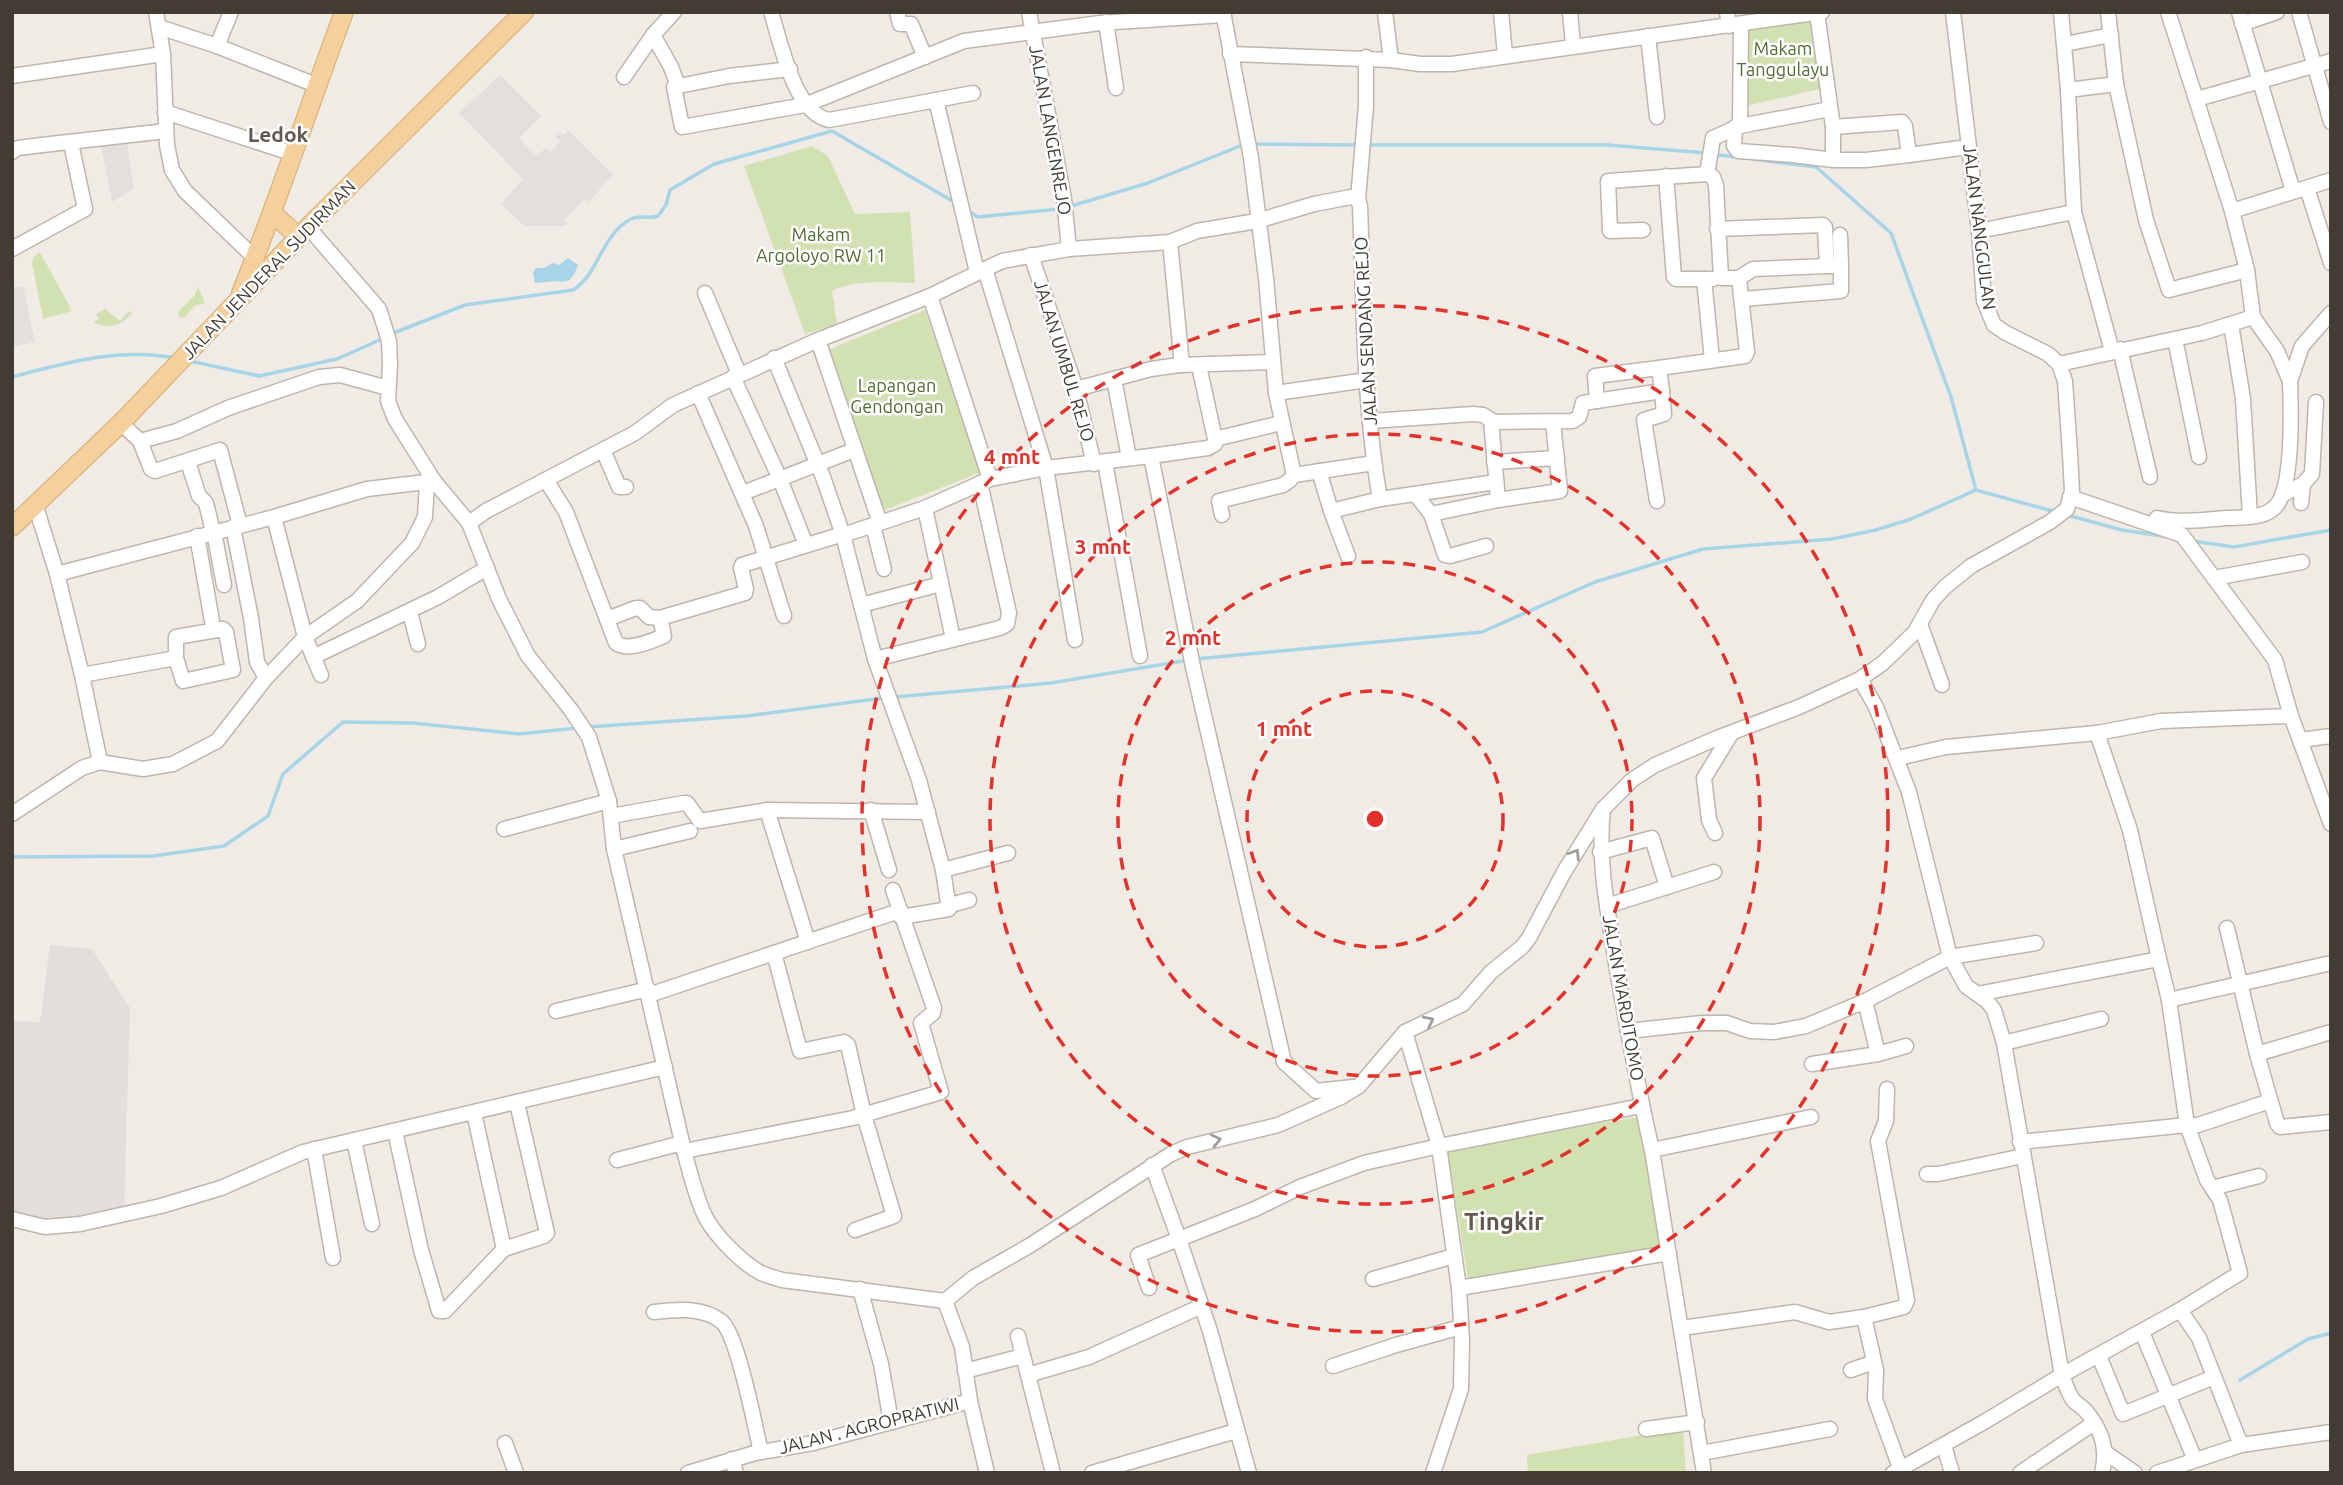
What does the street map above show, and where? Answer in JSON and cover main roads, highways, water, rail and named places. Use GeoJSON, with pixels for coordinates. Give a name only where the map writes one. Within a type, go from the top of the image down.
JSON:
{"type":"FeatureCollection","features":[{"type":"Feature","properties":{"kind":"main road"},"geometry":{"type":"LineString","coordinates":[[237,303],[272,214],[344,12]]}},
{"type":"Feature","properties":{"kind":"main road","name":"JALAN JENDERAL SUDIRMAN"},"geometry":{"type":"LineString","coordinates":[[12,527],[121,423],[186,357],[221,316],[237,303],[304,232],[524,12]]}},
{"type":"Feature","properties":{"kind":"main road"},"geometry":{"type":"LineString","coordinates":[[272,214],[304,232]]}},
{"type":"Feature","properties":{"kind":"water"},"geometry":{"type":"Polygon","coordinates":[[[568,258],[578,265],[569,280],[535,283],[533,273],[536,268],[544,268],[552,263],[559,265],[568,258]]]}},
{"type":"Feature","properties":{"kind":"waterway"},"geometry":{"type":"LineString","coordinates":[[391,334],[465,305],[573,290],[589,274],[606,244],[621,226],[634,218],[658,216],[666,205],[670,190],[714,164],[832,131],[956,203]]}},
{"type":"Feature","properties":{"kind":"waterway"},"geometry":{"type":"LineString","coordinates":[[1068,207],[1148,183],[1245,144]]}},
{"type":"Feature","properties":{"kind":"waterway"},"geometry":{"type":"LineString","coordinates":[[1252,144],[1360,145]]}},
{"type":"Feature","properties":{"kind":"waterway"},"geometry":{"type":"LineString","coordinates":[[1368,145],[1608,145],[1706,153]]}},
{"type":"Feature","properties":{"kind":"waterway"},"geometry":{"type":"LineString","coordinates":[[1718,155],[1737,157]]}},
{"type":"Feature","properties":{"kind":"waterway"},"geometry":{"type":"LineString","coordinates":[[1752,159],[1816,167],[1891,233],[1951,397],[1976,490]]}},
{"type":"Feature","properties":{"kind":"waterway"},"geometry":{"type":"LineString","coordinates":[[968,211],[978,217],[1060,209]]}},
{"type":"Feature","properties":{"kind":"waterway"},"geometry":{"type":"LineString","coordinates":[[190,361],[259,376],[337,359],[384,338]]}},
{"type":"Feature","properties":{"kind":"waterway"},"geometry":{"type":"LineString","coordinates":[[12,377],[114,355],[175,358]]}},
{"type":"Feature","properties":{"kind":"waterway"},"geometry":{"type":"LineString","coordinates":[[1196,659],[1482,632],[1595,582],[1703,549],[1832,539],[1876,530],[1911,519],[1976,490],[2056,512]]}},
{"type":"Feature","properties":{"kind":"waterway"},"geometry":{"type":"LineString","coordinates":[[2067,515],[2122,530],[2168,537]]}},
{"type":"Feature","properties":{"kind":"waterway"},"geometry":{"type":"LineString","coordinates":[[2193,541],[2234,547],[2331,530]]}},
{"type":"Feature","properties":{"kind":"waterway"},"geometry":{"type":"LineString","coordinates":[[895,697],[1051,683],[1189,660]]}},
{"type":"Feature","properties":{"kind":"waterway"},"geometry":{"type":"LineString","coordinates":[[588,727],[746,716],[883,698]]}},
{"type":"Feature","properties":{"kind":"waterway"},"geometry":{"type":"LineString","coordinates":[[12,857],[153,856],[224,846],[268,816],[283,774],[343,722],[413,723],[519,734],[577,728]]}},
{"type":"Feature","properties":{"kind":"waterway"},"geometry":{"type":"LineString","coordinates":[[2240,1380],[2308,1339],[2331,1333]]}},
{"type":"Feature","properties":{"kind":"district","name":"Ledok"},"geometry":{"type":"Point","coordinates":[278,135]}},
{"type":"Feature","properties":{"kind":"district","name":"Tingkir"},"geometry":{"type":"Point","coordinates":[1504,1222]}},
{"type":"Feature","properties":{"kind":"park label","name":"Makam Tanggulayu"},"geometry":{"type":"Point","coordinates":[1783,59]}},
{"type":"Feature","properties":{"kind":"park label","name":"Makam Argoloyo RW 11"},"geometry":{"type":"Point","coordinates":[821,245]}},
{"type":"Feature","properties":{"kind":"park label","name":"Lapangan Gendongan"},"geometry":{"type":"Point","coordinates":[897,396]}}]}
